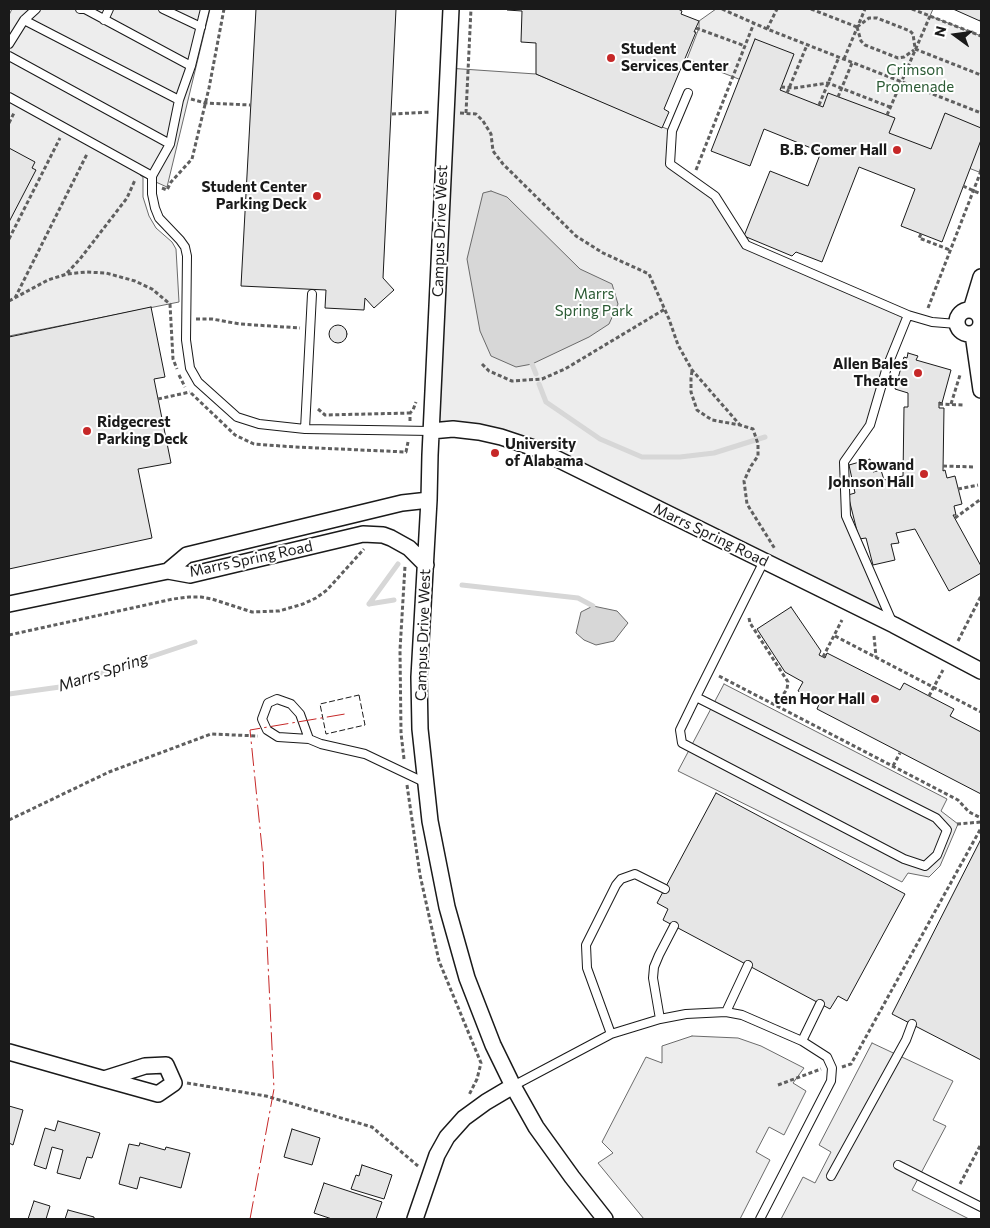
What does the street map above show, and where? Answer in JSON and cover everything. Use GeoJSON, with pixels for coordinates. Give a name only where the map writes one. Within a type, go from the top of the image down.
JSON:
{"type":"FeatureCollection","features":[{"type":"Feature","properties":{"kind":"street","name":"Campus Drive West"},"geometry":{"type":"LineString","coordinates":[[451,9],[426,565],[419,677],[420,729],[430,820],[458,946],[481,1015],[513,1086],[536,1127],[605,1219]]}},
{"type":"Feature","properties":{"kind":"street"},"geometry":{"type":"LineString","coordinates":[[972,310],[981,277]]}},
{"type":"Feature","properties":{"kind":"street"},"geometry":{"type":"LineString","coordinates":[[972,310],[978,314],[981,321],[979,328],[973,334],[964,333],[958,328],[957,320],[964,311],[972,310]]}},
{"type":"Feature","properties":{"kind":"street"},"geometry":{"type":"LineString","coordinates":[[973,334],[981,390]]}},
{"type":"Feature","properties":{"kind":"street","name":"Marrs Spring Road"},"geometry":{"type":"LineString","coordinates":[[431,431],[453,429],[479,432],[537,449],[894,625],[981,671]]}},
{"type":"Feature","properties":{"kind":"street"},"geometry":{"type":"LineString","coordinates":[[168,571],[187,555],[402,503],[429,500]]}},
{"type":"Feature","properties":{"kind":"street","name":"Marrs Spring Road"},"geometry":{"type":"LineString","coordinates":[[9,604],[168,571],[190,575],[363,534],[383,535],[391,538],[409,548],[426,565]]}},
{"type":"Feature","properties":{"kind":"street"},"geometry":{"type":"LineString","coordinates":[[9,1052],[104,1079],[158,1094],[174,1083],[166,1065],[145,1066],[104,1079]]}},
{"type":"Feature","properties":{"kind":"street"},"geometry":{"type":"LineString","coordinates":[[415,1219],[430,1175],[447,1137],[464,1118],[513,1086]]}},
{"type":"Feature","properties":{"kind":"lane"},"geometry":{"type":"LineString","coordinates":[[9,44],[24,20],[36,9]]}},
{"type":"Feature","properties":{"kind":"lane"},"geometry":{"type":"LineString","coordinates":[[80,9],[85,9],[191,66]]}},
{"type":"Feature","properties":{"kind":"lane"},"geometry":{"type":"LineString","coordinates":[[104,20],[109,9]]}},
{"type":"Feature","properties":{"kind":"lane"},"geometry":{"type":"LineString","coordinates":[[163,9],[201,27]]}},
{"type":"Feature","properties":{"kind":"lane"},"geometry":{"type":"LineString","coordinates":[[205,9],[191,66],[179,100],[170,144],[152,180],[154,208],[159,218],[185,247],[187,256],[186,340],[190,368],[198,382],[237,417],[259,424],[305,429],[431,431]]}},
{"type":"Feature","properties":{"kind":"lane"},"geometry":{"type":"LineString","coordinates":[[24,20],[179,100]]}},
{"type":"Feature","properties":{"kind":"lane"},"geometry":{"type":"LineString","coordinates":[[9,56],[170,144]]}},
{"type":"Feature","properties":{"kind":"lane"},"geometry":{"type":"LineString","coordinates":[[688,93],[672,131],[670,164],[715,196],[746,245],[908,316],[932,322],[957,324]]}},
{"type":"Feature","properties":{"kind":"lane"},"geometry":{"type":"LineString","coordinates":[[9,97],[152,180]]}},
{"type":"Feature","properties":{"kind":"lane"},"geometry":{"type":"LineString","coordinates":[[305,429],[312,294]]}},
{"type":"Feature","properties":{"kind":"lane"},"geometry":{"type":"LineString","coordinates":[[894,625],[846,516],[844,462],[870,425],[887,367],[908,316]]}},
{"type":"Feature","properties":{"kind":"lane"},"geometry":{"type":"LineString","coordinates":[[696,697],[936,818],[947,830],[937,855],[925,866],[904,859],[682,743],[680,730],[696,697],[709,671],[764,562]]}},
{"type":"Feature","properties":{"kind":"lane"},"geometry":{"type":"LineString","coordinates":[[309,739],[300,714],[291,704],[278,699],[268,703],[262,719],[267,730],[278,737],[309,739],[321,744],[365,754],[426,783]]}},
{"type":"Feature","properties":{"kind":"lane"},"geometry":{"type":"LineString","coordinates":[[611,1034],[587,968],[586,945],[612,892],[621,879],[634,874],[665,889]]}},
{"type":"Feature","properties":{"kind":"lane"},"geometry":{"type":"LineString","coordinates":[[660,1019],[653,978],[654,967],[674,926]]}},
{"type":"Feature","properties":{"kind":"lane"},"geometry":{"type":"LineString","coordinates":[[726,1012],[748,965]]}},
{"type":"Feature","properties":{"kind":"lane"},"geometry":{"type":"LineString","coordinates":[[802,1041],[820,1004]]}},
{"type":"Feature","properties":{"kind":"lane"},"geometry":{"type":"LineString","coordinates":[[513,1086],[611,1034],[660,1019],[686,1014],[726,1012],[755,1019],[802,1041],[827,1057],[832,1068],[831,1081],[760,1219]]}},
{"type":"Feature","properties":{"kind":"lane"},"geometry":{"type":"LineString","coordinates":[[831,1176],[906,1040],[912,1024]]}},
{"type":"Feature","properties":{"kind":"lane"},"geometry":{"type":"LineString","coordinates":[[898,1164],[981,1206]]}},
{"type":"Feature","properties":{"kind":"path"},"geometry":{"type":"LineString","coordinates":[[152,180],[167,190],[171,182],[192,159],[224,9]]}},
{"type":"Feature","properties":{"kind":"path"},"geometry":{"type":"LineString","coordinates":[[466,113],[471,9]]}},
{"type":"Feature","properties":{"kind":"path"},"geometry":{"type":"LineString","coordinates":[[722,9],[767,29],[981,113]]}},
{"type":"Feature","properties":{"kind":"path"},"geometry":{"type":"LineString","coordinates":[[767,29],[777,9]]}},
{"type":"Feature","properties":{"kind":"path"},"geometry":{"type":"LineString","coordinates":[[811,9],[857,27]]}},
{"type":"Feature","properties":{"kind":"path"},"geometry":{"type":"LineString","coordinates":[[844,59],[865,9]]}},
{"type":"Feature","properties":{"kind":"path"},"geometry":{"type":"LineString","coordinates":[[912,9],[981,36]]}},
{"type":"Feature","properties":{"kind":"path"},"geometry":{"type":"LineString","coordinates":[[886,115],[930,16]]}},
{"type":"Feature","properties":{"kind":"path"},"geometry":{"type":"LineString","coordinates":[[857,27],[869,18],[877,18],[910,30],[915,49]]}},
{"type":"Feature","properties":{"kind":"path"},"geometry":{"type":"LineString","coordinates":[[692,180],[754,23]]}},
{"type":"Feature","properties":{"kind":"path"},"geometry":{"type":"LineString","coordinates":[[857,27],[861,42],[898,58],[904,57],[915,49]]}},
{"type":"Feature","properties":{"kind":"path"},"geometry":{"type":"LineString","coordinates":[[696,28],[744,46]]}},
{"type":"Feature","properties":{"kind":"path"},"geometry":{"type":"LineString","coordinates":[[787,93],[807,44]]}},
{"type":"Feature","properties":{"kind":"path"},"geometry":{"type":"LineString","coordinates":[[915,49],[981,75]]}},
{"type":"Feature","properties":{"kind":"path"},"geometry":{"type":"LineString","coordinates":[[818,105],[839,57]]}},
{"type":"Feature","properties":{"kind":"path"},"geometry":{"type":"LineString","coordinates":[[838,96],[852,62]]}},
{"type":"Feature","properties":{"kind":"path"},"geometry":{"type":"LineString","coordinates":[[781,87],[789,88],[828,83],[890,107]]}},
{"type":"Feature","properties":{"kind":"path"},"geometry":{"type":"LineString","coordinates":[[205,103],[250,105]]}},
{"type":"Feature","properties":{"kind":"path"},"geometry":{"type":"LineString","coordinates":[[392,114],[445,112],[476,114],[491,134],[493,151],[503,164],[576,236],[602,252],[648,274],[678,345],[692,370],[740,425]]}},
{"type":"Feature","properties":{"kind":"path"},"geometry":{"type":"LineString","coordinates":[[9,239],[62,135]]}},
{"type":"Feature","properties":{"kind":"path"},"geometry":{"type":"LineString","coordinates":[[14,298],[89,150]]}},
{"type":"Feature","properties":{"kind":"path"},"geometry":{"type":"LineString","coordinates":[[928,308],[981,171]]}},
{"type":"Feature","properties":{"kind":"path"},"geometry":{"type":"LineString","coordinates":[[67,274],[127,198],[137,176]]}},
{"type":"Feature","properties":{"kind":"path"},"geometry":{"type":"LineString","coordinates":[[963,186],[981,194]]}},
{"type":"Feature","properties":{"kind":"path"},"geometry":{"type":"LineString","coordinates":[[921,234],[919,238],[950,250]]}},
{"type":"Feature","properties":{"kind":"path"},"geometry":{"type":"LineString","coordinates":[[170,304],[195,319],[212,319],[247,325],[310,328]]}},
{"type":"Feature","properties":{"kind":"path"},"geometry":{"type":"LineString","coordinates":[[482,364],[490,371],[512,380],[542,379],[565,369],[664,309]]}},
{"type":"Feature","properties":{"kind":"path"},"geometry":{"type":"LineString","coordinates":[[692,370],[690,378],[691,392],[697,410],[712,420],[753,429],[758,444],[758,456],[744,481],[746,504],[776,549]]}},
{"type":"Feature","properties":{"kind":"path"},"geometry":{"type":"LineString","coordinates":[[951,404],[960,375]]}},
{"type":"Feature","properties":{"kind":"path"},"geometry":{"type":"LineString","coordinates":[[158,399],[190,392]]}},
{"type":"Feature","properties":{"kind":"path"},"geometry":{"type":"LineString","coordinates":[[939,404],[964,406]]}},
{"type":"Feature","properties":{"kind":"path"},"geometry":{"type":"LineString","coordinates":[[316,407],[325,415],[410,413]]}},
{"type":"Feature","properties":{"kind":"path"},"geometry":{"type":"LineString","coordinates":[[943,466],[975,467]]}},
{"type":"Feature","properties":{"kind":"path"},"geometry":{"type":"LineString","coordinates":[[958,489],[978,485]]}},
{"type":"Feature","properties":{"kind":"path"},"geometry":{"type":"LineString","coordinates":[[955,518],[981,500]]}},
{"type":"Feature","properties":{"kind":"path"},"geometry":{"type":"LineString","coordinates":[[9,635],[189,597],[201,596],[252,612],[279,610],[303,604],[316,598],[327,590],[364,549],[369,546]]}},
{"type":"Feature","properties":{"kind":"path"},"geometry":{"type":"LineString","coordinates":[[958,640],[981,596]]}},
{"type":"Feature","properties":{"kind":"path"},"geometry":{"type":"LineString","coordinates":[[749,613],[750,623],[788,682],[787,689],[776,706]]}},
{"type":"Feature","properties":{"kind":"path"},"geometry":{"type":"LineString","coordinates":[[823,657],[842,620]]}},
{"type":"Feature","properties":{"kind":"path"},"geometry":{"type":"LineString","coordinates":[[835,636],[981,712]]}},
{"type":"Feature","properties":{"kind":"path"},"geometry":{"type":"LineString","coordinates":[[874,636],[876,658]]}},
{"type":"Feature","properties":{"kind":"path"},"geometry":{"type":"LineString","coordinates":[[930,696],[943,670]]}},
{"type":"Feature","properties":{"kind":"path"},"geometry":{"type":"LineString","coordinates":[[709,671],[958,800],[969,812],[981,820]]}},
{"type":"Feature","properties":{"kind":"path"},"geometry":{"type":"LineString","coordinates":[[9,820],[109,772],[211,734],[278,737]]}},
{"type":"Feature","properties":{"kind":"path"},"geometry":{"type":"LineString","coordinates":[[893,766],[900,753]]}},
{"type":"Feature","properties":{"kind":"path"},"geometry":{"type":"LineString","coordinates":[[944,827],[981,820]]}},
{"type":"Feature","properties":{"kind":"path"},"geometry":{"type":"LineString","coordinates":[[840,1067],[851,1064],[981,828]]}},
{"type":"Feature","properties":{"kind":"path"},"geometry":{"type":"LineString","coordinates":[[778,1085],[821,1069]]}},
{"type":"Feature","properties":{"kind":"path"},"geometry":{"type":"LineString","coordinates":[[174,1083],[183,1082],[266,1096],[372,1127],[430,1175]]}},
{"type":"Feature","properties":{"kind":"path"},"geometry":{"type":"LineString","coordinates":[[956,1194],[981,1144]]}},
{"type":"Feature","properties":{"kind":"shaded area"},"geometry":{"type":"Polygon","coordinates":[[[12,9],[210,9],[167,187],[140,175],[143,177],[143,197],[149,216],[156,228],[172,242],[176,249],[179,302],[9,336],[9,15],[12,9]]]}},
{"type":"Feature","properties":{"kind":"shaded area","name":"Crimson Promenade"},"geometry":{"type":"Polygon","coordinates":[[[716,9],[933,9],[930,16],[981,36],[981,167],[979,172],[687,59],[699,28],[699,21],[716,9]]]}},
{"type":"Feature","properties":{"kind":"shaded area","name":"Marrs Spring Park"},"geometry":{"type":"Polygon","coordinates":[[[447,68],[536,74],[672,131],[670,165],[715,196],[746,245],[908,315],[870,425],[844,462],[846,516],[894,625],[537,449],[431,431],[447,68]]]}},
{"type":"Feature","properties":{"kind":"shaded area"},"geometry":{"type":"Polygon","coordinates":[[[491,191],[507,197],[580,269],[612,284],[618,304],[609,324],[589,337],[532,364],[516,367],[491,356],[480,331],[467,259],[483,193],[491,191]]]}},
{"type":"Feature","properties":{"kind":"shaded area"},"geometry":{"type":"Polygon","coordinates":[[[593,606],[617,611],[628,623],[614,641],[596,645],[584,640],[576,633],[581,612],[593,606]]]}},
{"type":"Feature","properties":{"kind":"shaded area"},"geometry":{"type":"Polygon","coordinates":[[[724,684],[947,799],[941,811],[958,824],[940,866],[929,877],[908,873],[902,882],[678,771],[724,684]]]}},
{"type":"Feature","properties":{"kind":"shaded area"},"geometry":{"type":"Polygon","coordinates":[[[692,1036],[738,1038],[761,1046],[804,1068],[793,1083],[806,1091],[784,1135],[769,1127],[756,1152],[770,1160],[740,1219],[644,1219],[598,1163],[613,1153],[602,1142],[646,1057],[662,1063],[662,1046],[692,1036]]]}},
{"type":"Feature","properties":{"kind":"shaded area"},"geometry":{"type":"Polygon","coordinates":[[[872,1043],[953,1081],[933,1120],[946,1126],[912,1190],[969,1219],[781,1219],[803,1177],[815,1183],[831,1152],[819,1145],[872,1043]]]}},
{"type":"Feature","properties":{"kind":"building","name":"Student Center Parking Deck"},"geometry":{"type":"Polygon","coordinates":[[[256,9],[396,9],[383,278],[394,290],[374,308],[365,298],[364,310],[325,308],[326,290],[241,286],[256,9]]]}},
{"type":"Feature","properties":{"kind":"building","name":"Student Services Center"},"geometry":{"type":"Polygon","coordinates":[[[507,9],[678,9],[682,11],[681,14],[699,21],[664,109],[669,112],[662,128],[536,74],[536,43],[521,42],[522,11],[507,9]]]}},
{"type":"Feature","properties":{"kind":"building"},"geometry":{"type":"Polygon","coordinates":[[[953,9],[981,9],[980,21],[953,9]]]}},
{"type":"Feature","properties":{"kind":"building","name":"B.B. Comer Hall"},"geometry":{"type":"Polygon","coordinates":[[[755,39],[794,54],[780,90],[823,107],[828,93],[895,118],[889,133],[931,149],[945,113],[981,128],[981,140],[942,242],[901,226],[915,189],[859,167],[822,262],[796,252],[792,256],[744,236],[770,171],[808,186],[821,152],[764,129],[750,166],[711,151],[755,39]]]}},
{"type":"Feature","properties":{"kind":"building"},"geometry":{"type":"Polygon","coordinates":[[[9,148],[35,162],[32,168],[36,170],[9,222],[9,148]]]}},
{"type":"Feature","properties":{"kind":"building","name":"Ridgecrest Parking Deck"},"geometry":{"type":"Polygon","coordinates":[[[151,307],[165,377],[154,379],[171,463],[138,469],[152,538],[9,569],[9,337],[151,307]]]}},
{"type":"Feature","properties":{"kind":"building"},"geometry":{"type":"Polygon","coordinates":[[[338,325],[344,328],[347,334],[344,340],[338,343],[332,340],[329,334],[332,328],[338,325]]]}},
{"type":"Feature","properties":{"kind":"building","name":"Rowand Johnson Hall"},"geometry":{"type":"Polygon","coordinates":[[[908,353],[918,356],[916,360],[951,370],[942,403],[939,402],[939,408],[944,408],[943,471],[945,470],[947,478],[955,476],[962,504],[954,506],[956,515],[953,515],[981,566],[981,573],[949,591],[915,529],[896,533],[899,543],[891,544],[895,560],[873,565],[866,538],[859,539],[848,495],[855,493],[849,465],[870,459],[873,472],[881,470],[884,480],[903,476],[904,407],[908,407],[908,393],[895,389],[904,357],[907,358],[908,353]]]}},
{"type":"Feature","properties":{"kind":"building","name":"ten Hoor Hall"},"geometry":{"type":"Polygon","coordinates":[[[791,607],[821,651],[819,655],[825,658],[827,653],[900,690],[904,683],[954,709],[950,716],[981,732],[981,794],[817,709],[820,702],[798,691],[803,682],[785,672],[757,629],[791,607]]]}},
{"type":"Feature","properties":{"kind":"building"},"geometry":{"type":"Polygon","coordinates":[[[716,793],[905,894],[847,1001],[838,996],[830,1009],[663,920],[668,909],[657,903],[716,793]]]}},
{"type":"Feature","properties":{"kind":"building"},"geometry":{"type":"Polygon","coordinates":[[[981,839],[981,1060],[892,1014],[981,839]]]}},
{"type":"Feature","properties":{"kind":"building"},"geometry":{"type":"Polygon","coordinates":[[[9,1106],[23,1110],[13,1145],[9,1143],[9,1106]]]}},
{"type":"Feature","properties":{"kind":"building"},"geometry":{"type":"Polygon","coordinates":[[[58,1121],[100,1133],[92,1158],[87,1157],[80,1179],[57,1173],[63,1150],[52,1147],[46,1169],[34,1165],[45,1128],[55,1131],[58,1121]]]}},
{"type":"Feature","properties":{"kind":"building"},"geometry":{"type":"Polygon","coordinates":[[[292,1129],[320,1138],[312,1165],[284,1157],[292,1129]]]}},
{"type":"Feature","properties":{"kind":"building"},"geometry":{"type":"Polygon","coordinates":[[[140,1143],[165,1150],[166,1147],[190,1153],[181,1188],[140,1177],[137,1189],[119,1184],[129,1144],[139,1146],[140,1143]]]}},
{"type":"Feature","properties":{"kind":"building"},"geometry":{"type":"Polygon","coordinates":[[[362,1165],[392,1175],[384,1199],[351,1189],[356,1175],[359,1176],[362,1165]]]}},
{"type":"Feature","properties":{"kind":"building"},"geometry":{"type":"Polygon","coordinates":[[[324,1183],[382,1202],[376,1219],[332,1219],[314,1213],[324,1183]]]}},
{"type":"Feature","properties":{"kind":"building"},"geometry":{"type":"Polygon","coordinates":[[[34,1201],[50,1206],[46,1219],[28,1219],[34,1201]]]}},
{"type":"Feature","properties":{"kind":"building"},"geometry":{"type":"Polygon","coordinates":[[[68,1210],[94,1217],[94,1219],[65,1219],[68,1210]]]}},
{"type":"Feature","properties":{"kind":"waterway","name":"Marrs Spring"},"geometry":{"type":"LineString","coordinates":[[532,364],[536,374]]}},
{"type":"Feature","properties":{"kind":"waterway"},"geometry":{"type":"LineString","coordinates":[[539,384],[546,402],[600,439],[642,457],[680,457],[714,453],[765,437]]}},
{"type":"Feature","properties":{"kind":"waterway"},"geometry":{"type":"LineString","coordinates":[[369,604],[398,564]]}},
{"type":"Feature","properties":{"kind":"waterway"},"geometry":{"type":"LineString","coordinates":[[462,585],[578,598],[593,606]]}},
{"type":"Feature","properties":{"kind":"waterway"},"geometry":{"type":"LineString","coordinates":[[369,604],[394,600]]}},
{"type":"Feature","properties":{"kind":"waterway","name":"Marrs Spring"},"geometry":{"type":"LineString","coordinates":[[9,694],[60,687],[195,642]]}},
{"type":"Feature","properties":{"kind":"fence"},"geometry":{"type":"LineString","coordinates":[[359,695],[365,725],[326,734],[320,704],[359,695]]}},
{"type":"Feature","properties":{"kind":"power"},"geometry":{"type":"LineString","coordinates":[[250,1219],[274,1089],[263,858],[250,730],[345,714]]}},
{"type":"Feature","properties":{"kind":"place","name":"Student Services Center"},"geometry":{"type":"Point","coordinates":[611,58]}},
{"type":"Feature","properties":{"kind":"place","name":"B.B. Comer Hall"},"geometry":{"type":"Point","coordinates":[897,150]}},
{"type":"Feature","properties":{"kind":"place","name":"Student Center Parking Deck"},"geometry":{"type":"Point","coordinates":[317,196]}},
{"type":"Feature","properties":{"kind":"place","name":"Allen Bales Theatre"},"geometry":{"type":"Point","coordinates":[918,373]}},
{"type":"Feature","properties":{"kind":"place","name":"Ridgecrest Parking Deck"},"geometry":{"type":"Point","coordinates":[87,431]}},
{"type":"Feature","properties":{"kind":"place","name":"University of Alabama"},"geometry":{"type":"Point","coordinates":[495,453]}},
{"type":"Feature","properties":{"kind":"place","name":"Rowand Johnson Hall"},"geometry":{"type":"Point","coordinates":[924,474]}},
{"type":"Feature","properties":{"kind":"place","name":"ten Hoor Hall"},"geometry":{"type":"Point","coordinates":[875,699]}}]}
